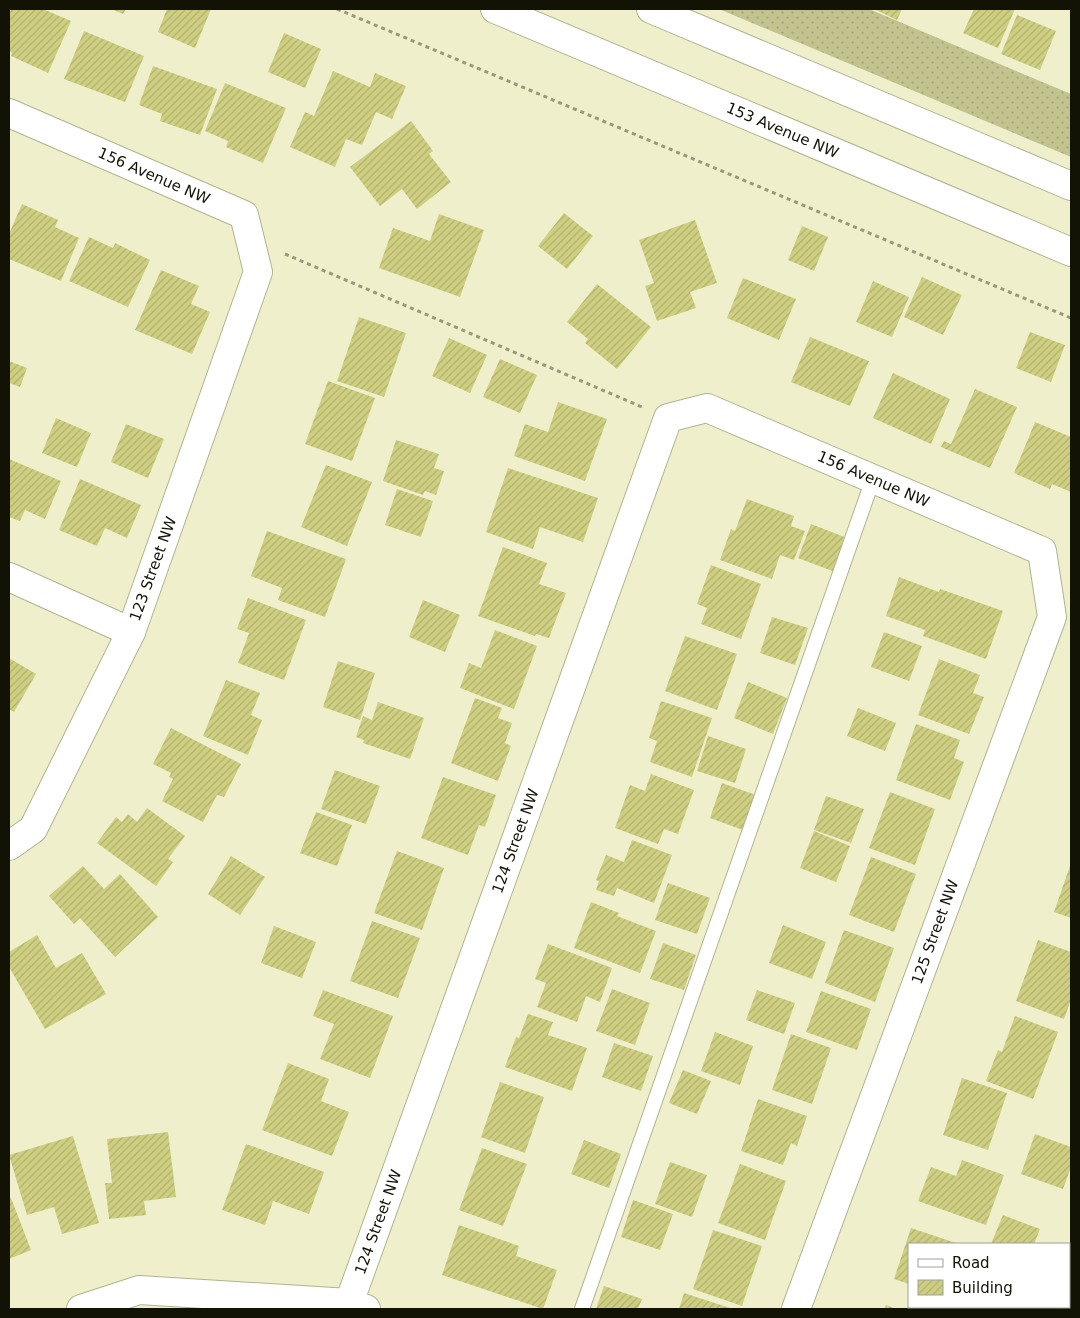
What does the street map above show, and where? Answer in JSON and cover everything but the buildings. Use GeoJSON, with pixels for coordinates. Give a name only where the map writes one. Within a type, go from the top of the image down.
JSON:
{"type":"FeatureCollection","features":[{"type":"Feature","properties":{"kind":"street","name":"153 Avenue NW"},"geometry":{"type":"LineString","coordinates":[[495,9],[1071,252]]}},
{"type":"Feature","properties":{"kind":"street"},"geometry":{"type":"LineString","coordinates":[[651,9],[1071,186]]}},
{"type":"Feature","properties":{"kind":"street","name":"156 Avenue NW"},"geometry":{"type":"LineString","coordinates":[[9,113],[244,215],[258,272]]}},
{"type":"Feature","properties":{"kind":"street","name":"123 Street NW"},"geometry":{"type":"LineString","coordinates":[[9,846],[33,829],[130,632],[258,272]]}},
{"type":"Feature","properties":{"kind":"street","name":"156 Avenue NW"},"geometry":{"type":"LineString","coordinates":[[668,418],[707,408],[1042,551]]}},
{"type":"Feature","properties":{"kind":"street","name":"124 Street NW"},"geometry":{"type":"LineString","coordinates":[[358,1306],[668,418]]}},
{"type":"Feature","properties":{"kind":"street","name":"125 Street NW"},"geometry":{"type":"LineString","coordinates":[[796,1309],[1052,616],[1042,551]]}},
{"type":"Feature","properties":{"kind":"street"},"geometry":{"type":"LineString","coordinates":[[9,577],[130,632]]}},
{"type":"Feature","properties":{"kind":"street"},"geometry":{"type":"LineString","coordinates":[[81,1309],[139,1290],[358,1306]]}},
{"type":"Feature","properties":{"kind":"lane"},"geometry":{"type":"LineString","coordinates":[[582,1309],[873,479]]}},
{"type":"Feature","properties":{"kind":"path"},"geometry":{"type":"LineString","coordinates":[[338,9],[1071,318]]}},
{"type":"Feature","properties":{"kind":"path"},"geometry":{"type":"LineString","coordinates":[[250,239],[668,418]]}},
{"type":"Feature","properties":{"kind":"green space"},"geometry":{"type":"Polygon","coordinates":[[[719,9],[869,9],[1071,94],[1071,157],[719,9]]]}},
{"type":"Feature","properties":{"kind":"green space"},"geometry":{"type":"Polygon","coordinates":[[[1071,1255],[1071,1309],[1051,1309],[1070,1308],[1071,1255]]]}}]}
